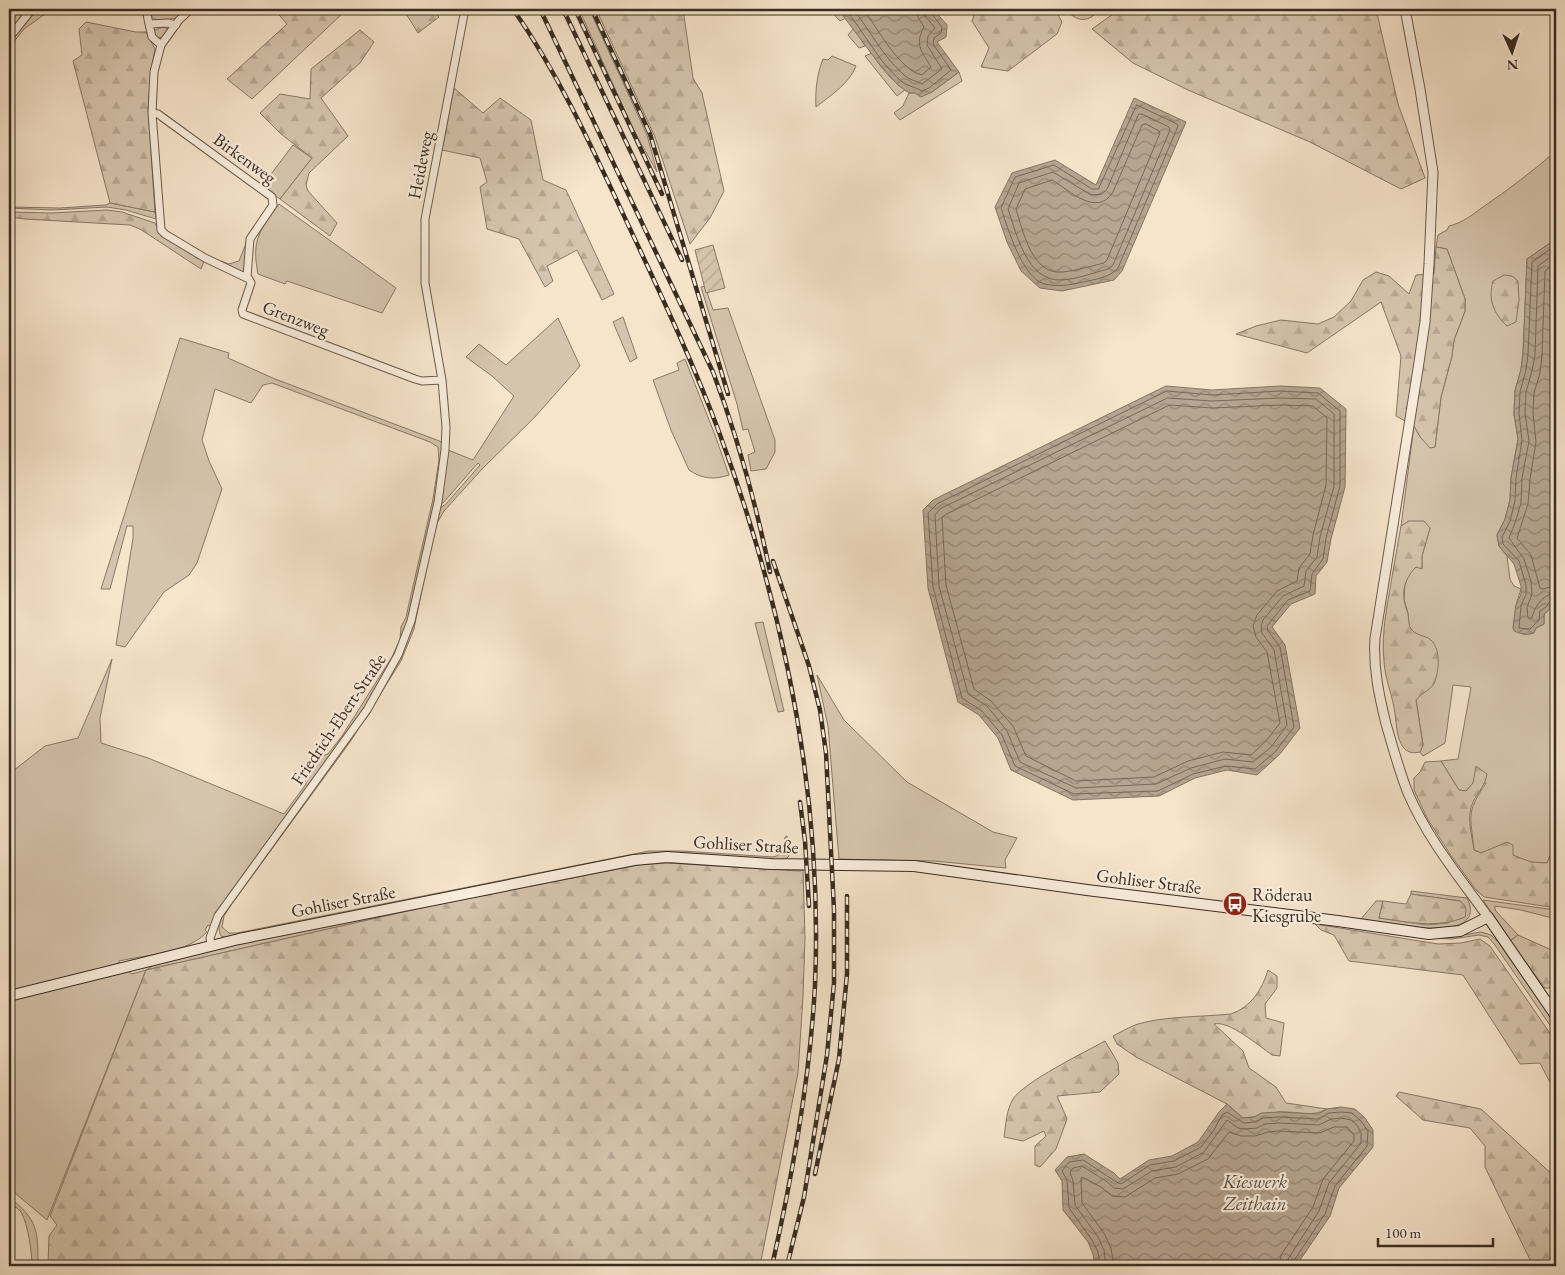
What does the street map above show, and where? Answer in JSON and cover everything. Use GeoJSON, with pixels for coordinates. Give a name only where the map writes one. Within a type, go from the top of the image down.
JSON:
{"type":"FeatureCollection","features":[{"type":"Feature","properties":{"kind":"main road","name":"Gohliser Straße"},"geometry":{"type":"LineString","coordinates":[[9,996],[211,946],[358,914],[596,867],[634,860],[667,857],[781,864],[914,866],[1428,934],[1460,931],[1488,918]]}},
{"type":"Feature","properties":{"kind":"main road"},"geometry":{"type":"LineString","coordinates":[[1488,918],[1556,1016]]}},
{"type":"Feature","properties":{"kind":"street"},"geometry":{"type":"LineString","coordinates":[[9,38],[32,9]]}},
{"type":"Feature","properties":{"kind":"street"},"geometry":{"type":"LineString","coordinates":[[146,9],[152,37],[161,45]]}},
{"type":"Feature","properties":{"kind":"street"},"geometry":{"type":"LineString","coordinates":[[191,9],[161,45],[154,72],[152,113],[161,230],[205,258],[247,277]]}},
{"type":"Feature","properties":{"kind":"street","name":"Heideweg"},"geometry":{"type":"LineString","coordinates":[[435,338],[425,283],[425,219],[465,9]]}},
{"type":"Feature","properties":{"kind":"street"},"geometry":{"type":"LineString","coordinates":[[1405,9],[1433,172],[1432,213],[1424,322],[1376,630],[1374,667],[1389,735],[1409,795],[1431,836],[1488,918]]}},
{"type":"Feature","properties":{"kind":"street"},"geometry":{"type":"LineString","coordinates":[[149,24],[168,23],[176,25]]}},
{"type":"Feature","properties":{"kind":"street","name":"Birkenweg"},"geometry":{"type":"LineString","coordinates":[[152,113],[158,114],[272,196],[273,205],[250,239],[247,277]]}},
{"type":"Feature","properties":{"kind":"street","name":"Grenzweg"},"geometry":{"type":"LineString","coordinates":[[247,277],[251,283],[242,310],[243,314],[415,379],[422,381],[442,380]]}},
{"type":"Feature","properties":{"kind":"street","name":"Friedrich-Ebert-Straße"},"geometry":{"type":"LineString","coordinates":[[211,946],[210,938],[218,916],[354,728],[404,644],[438,502],[441,477],[446,427],[442,380],[435,338]]}},
{"type":"Feature","properties":{"kind":"green space"},"geometry":{"type":"Polygon","coordinates":[[[21,9],[26,9],[9,32],[9,25],[21,9]]]}},
{"type":"Feature","properties":{"kind":"green space"},"geometry":{"type":"Polygon","coordinates":[[[38,9],[46,9],[45,14],[24,29],[9,48],[9,44],[38,9]]]}},
{"type":"Feature","properties":{"kind":"green space"},"geometry":{"type":"Polygon","coordinates":[[[150,9],[157,9],[163,14],[168,9],[185,9],[176,18],[158,21],[151,16],[154,13],[150,9]]]}},
{"type":"Feature","properties":{"kind":"green space"},"geometry":{"type":"Polygon","coordinates":[[[274,9],[343,9],[343,13],[252,99],[227,79],[287,24],[274,9]]]}},
{"type":"Feature","properties":{"kind":"green space"},"geometry":{"type":"Polygon","coordinates":[[[403,9],[434,9],[439,17],[418,33],[403,9]]]}},
{"type":"Feature","properties":{"kind":"green space"},"geometry":{"type":"Polygon","coordinates":[[[579,9],[589,9],[592,15],[647,135],[657,172],[633,129],[579,9]]]}},
{"type":"Feature","properties":{"kind":"green space"},"geometry":{"type":"Polygon","coordinates":[[[596,9],[683,9],[693,78],[702,93],[724,191],[710,218],[690,244],[655,137],[596,9]]]}},
{"type":"Feature","properties":{"kind":"green space"},"geometry":{"type":"Polygon","coordinates":[[[829,9],[838,9],[846,18],[840,21],[829,9]]]}},
{"type":"Feature","properties":{"kind":"green space"},"geometry":{"type":"Polygon","coordinates":[[[976,9],[1055,9],[1062,22],[1057,34],[1008,71],[981,67],[989,48],[972,21],[976,9]]]}},
{"type":"Feature","properties":{"kind":"green space"},"geometry":{"type":"Polygon","coordinates":[[[1066,9],[1090,9],[1095,14],[1087,19],[1079,19],[1066,9]]]}},
{"type":"Feature","properties":{"kind":"green space"},"geometry":{"type":"Polygon","coordinates":[[[1120,9],[1331,9],[1332,11],[1339,9],[1376,9],[1398,104],[1425,178],[1401,189],[1310,142],[1188,90],[1133,63],[1092,29],[1120,9]]]}},
{"type":"Feature","properties":{"kind":"green space"},"geometry":{"type":"Polygon","coordinates":[[[86,22],[136,32],[146,32],[155,49],[148,108],[155,212],[110,203],[73,61],[82,55],[79,29],[86,22]]]}},
{"type":"Feature","properties":{"kind":"green space"},"geometry":{"type":"Polygon","coordinates":[[[163,27],[169,29],[162,38],[156,37],[153,33],[155,30],[163,27]]]}},
{"type":"Feature","properties":{"kind":"green space"},"geometry":{"type":"Polygon","coordinates":[[[854,28],[865,46],[859,48],[848,35],[854,28]]]}},
{"type":"Feature","properties":{"kind":"green space"},"geometry":{"type":"Polygon","coordinates":[[[360,30],[374,42],[360,63],[321,98],[348,136],[309,173],[306,185],[308,191],[337,223],[330,236],[280,199],[312,158],[281,134],[260,113],[280,94],[310,99],[311,69],[360,30]]]}},
{"type":"Feature","properties":{"kind":"green space"},"geometry":{"type":"Polygon","coordinates":[[[872,53],[887,74],[906,89],[897,96],[865,56],[872,53]]]}},
{"type":"Feature","properties":{"kind":"green space"},"geometry":{"type":"Polygon","coordinates":[[[832,56],[856,66],[844,84],[816,107],[817,83],[821,65],[823,59],[828,60],[832,56]]]}},
{"type":"Feature","properties":{"kind":"green space"},"geometry":{"type":"Polygon","coordinates":[[[959,72],[962,81],[900,120],[894,113],[903,106],[909,93],[932,92],[959,72]]]}},
{"type":"Feature","properties":{"kind":"green space"},"geometry":{"type":"Polygon","coordinates":[[[454,88],[483,113],[500,98],[531,120],[543,180],[566,190],[614,294],[602,300],[577,250],[547,266],[553,281],[545,287],[519,239],[487,229],[480,187],[487,182],[480,158],[442,150],[454,88]]]}},
{"type":"Feature","properties":{"kind":"green space"},"geometry":{"type":"Polygon","coordinates":[[[293,145],[312,158],[280,199],[262,186],[293,145]]]}},
{"type":"Feature","properties":{"kind":"green space"},"geometry":{"type":"Polygon","coordinates":[[[1556,151],[1556,239],[1527,259],[1523,354],[1515,391],[1514,414],[1518,439],[1511,478],[1510,500],[1505,519],[1497,535],[1499,546],[1507,556],[1510,579],[1514,586],[1521,589],[1516,605],[1513,628],[1522,634],[1533,633],[1536,628],[1544,624],[1544,614],[1556,603],[1556,844],[1552,845],[1547,863],[1541,863],[1531,862],[1500,852],[1488,851],[1481,853],[1474,850],[1471,822],[1472,809],[1486,783],[1473,783],[1466,791],[1459,790],[1441,761],[1458,759],[1471,687],[1453,685],[1445,743],[1423,756],[1420,752],[1423,745],[1416,700],[1420,694],[1434,684],[1431,640],[1415,634],[1409,626],[1404,599],[1405,585],[1409,573],[1416,567],[1422,568],[1422,556],[1430,528],[1409,521],[1401,526],[1414,426],[1421,438],[1435,447],[1441,397],[1452,356],[1454,340],[1465,311],[1465,299],[1447,249],[1436,247],[1438,235],[1447,230],[1449,226],[1467,218],[1502,194],[1556,151]]]}},
{"type":"Feature","properties":{"kind":"green space"},"geometry":{"type":"Polygon","coordinates":[[[110,203],[155,212],[156,219],[126,210],[107,207],[52,210],[9,208],[60,208],[106,205],[110,203]]]}},
{"type":"Feature","properties":{"kind":"green space"},"geometry":{"type":"Polygon","coordinates":[[[279,204],[396,288],[382,313],[287,281],[285,284],[258,274],[256,252],[259,236],[279,204]]]}},
{"type":"Feature","properties":{"kind":"green space"},"geometry":{"type":"Polygon","coordinates":[[[107,210],[122,212],[155,223],[159,231],[204,261],[201,269],[140,229],[130,225],[9,217],[9,212],[52,213],[107,210]]]}},
{"type":"Feature","properties":{"kind":"green space"},"geometry":{"type":"Polygon","coordinates":[[[247,241],[245,270],[241,272],[221,262],[229,264],[239,261],[247,241]]]}},
{"type":"Feature","properties":{"kind":"green space"},"geometry":{"type":"Polygon","coordinates":[[[713,245],[725,288],[706,293],[695,250],[713,245]]]}},
{"type":"Feature","properties":{"kind":"green space"},"geometry":{"type":"Polygon","coordinates":[[[1436,247],[1447,249],[1465,299],[1465,311],[1454,340],[1452,356],[1441,397],[1435,447],[1430,448],[1414,426],[1396,416],[1401,356],[1381,302],[1307,353],[1236,334],[1256,326],[1281,320],[1318,324],[1334,317],[1351,301],[1363,280],[1376,272],[1389,276],[1409,294],[1416,275],[1434,274],[1436,247]]]}},
{"type":"Feature","properties":{"kind":"green space"},"geometry":{"type":"Polygon","coordinates":[[[1504,275],[1512,276],[1518,281],[1519,300],[1516,322],[1507,326],[1495,311],[1491,294],[1493,281],[1504,275]]]}},
{"type":"Feature","properties":{"kind":"green space"},"geometry":{"type":"Polygon","coordinates":[[[705,286],[713,310],[728,308],[775,440],[775,452],[766,469],[751,471],[748,455],[755,452],[748,429],[743,430],[737,404],[701,287],[705,286]]]}},
{"type":"Feature","properties":{"kind":"green space"},"geometry":{"type":"Polygon","coordinates":[[[623,317],[637,358],[630,362],[613,322],[623,317]]]}},
{"type":"Feature","properties":{"kind":"green space"},"geometry":{"type":"Polygon","coordinates":[[[558,318],[580,366],[534,418],[483,468],[444,511],[437,523],[430,549],[414,629],[401,661],[350,742],[231,905],[224,916],[222,927],[229,933],[237,933],[649,851],[682,851],[773,857],[781,852],[785,837],[787,836],[789,856],[785,860],[658,853],[634,855],[238,935],[221,936],[219,928],[223,915],[401,656],[412,627],[439,509],[446,504],[480,465],[478,463],[443,503],[440,503],[448,450],[473,460],[514,396],[492,376],[466,357],[479,344],[506,365],[558,318]]]}},
{"type":"Feature","properties":{"kind":"green space"},"geometry":{"type":"Polygon","coordinates":[[[180,338],[229,353],[228,358],[275,379],[442,442],[438,489],[409,620],[393,661],[348,733],[229,894],[210,926],[208,925],[205,930],[207,932],[189,945],[178,949],[119,961],[119,964],[9,992],[9,774],[45,746],[78,738],[112,659],[100,718],[101,743],[148,758],[284,814],[306,784],[303,767],[309,760],[328,754],[342,736],[392,657],[400,639],[401,627],[406,617],[433,499],[439,460],[438,447],[430,442],[272,383],[263,385],[251,403],[215,389],[202,440],[222,489],[197,563],[189,575],[164,592],[125,647],[116,645],[133,538],[133,526],[127,526],[110,589],[101,589],[180,338]]]}},
{"type":"Feature","properties":{"kind":"green space"},"geometry":{"type":"Polygon","coordinates":[[[685,359],[729,475],[708,478],[689,470],[671,430],[653,380],[679,370],[677,363],[685,359]]]}},
{"type":"Feature","properties":{"kind":"green space"},"geometry":{"type":"Polygon","coordinates":[[[1409,521],[1424,521],[1430,528],[1422,556],[1422,569],[1416,567],[1408,577],[1404,590],[1404,603],[1408,612],[1411,629],[1415,633],[1431,640],[1438,654],[1434,684],[1416,700],[1423,745],[1420,752],[1412,753],[1407,751],[1400,740],[1387,682],[1383,650],[1385,616],[1401,526],[1409,521]]]}},
{"type":"Feature","properties":{"kind":"green space"},"geometry":{"type":"Polygon","coordinates":[[[763,622],[784,711],[778,712],[755,623],[763,622]]]}},
{"type":"Feature","properties":{"kind":"green space"},"geometry":{"type":"Polygon","coordinates":[[[817,675],[844,720],[907,782],[993,832],[1017,838],[1005,860],[1006,868],[934,861],[839,859],[828,726],[817,675]]]}},
{"type":"Feature","properties":{"kind":"green space"},"geometry":{"type":"Polygon","coordinates":[[[1441,761],[1459,790],[1466,791],[1473,783],[1476,766],[1487,774],[1471,808],[1470,826],[1474,850],[1481,853],[1507,842],[1513,845],[1513,855],[1531,862],[1547,863],[1552,845],[1556,844],[1556,908],[1484,897],[1476,890],[1427,818],[1414,790],[1414,778],[1420,772],[1425,762],[1441,761]]]}},
{"type":"Feature","properties":{"kind":"green space"},"geometry":{"type":"Polygon","coordinates":[[[667,861],[804,868],[800,871],[667,863],[638,865],[430,906],[146,970],[154,965],[214,950],[334,923],[638,864],[667,861]]]}},
{"type":"Feature","properties":{"kind":"green space"},"geometry":{"type":"Polygon","coordinates":[[[667,863],[803,870],[805,937],[798,1073],[760,1266],[48,1266],[49,1236],[57,1225],[50,1216],[146,970],[430,906],[638,865],[667,863]]]}},
{"type":"Feature","properties":{"kind":"green space"},"geometry":{"type":"Polygon","coordinates":[[[1411,891],[1467,898],[1470,913],[1464,922],[1450,927],[1410,927],[1361,919],[1376,901],[1383,901],[1379,918],[1427,925],[1448,923],[1460,901],[1411,894],[1411,891]]]}},
{"type":"Feature","properties":{"kind":"green space"},"geometry":{"type":"Polygon","coordinates":[[[1411,894],[1460,901],[1464,904],[1465,917],[1454,921],[1433,924],[1379,918],[1383,901],[1406,904],[1411,894]]]}},
{"type":"Feature","properties":{"kind":"green space"},"geometry":{"type":"Polygon","coordinates":[[[1483,900],[1556,910],[1556,919],[1521,910],[1495,906],[1495,910],[1518,935],[1510,941],[1483,900]]]}},
{"type":"Feature","properties":{"kind":"green space"},"geometry":{"type":"Polygon","coordinates":[[[1315,924],[1438,944],[1461,943],[1480,939],[1490,946],[1556,1042],[1556,1094],[1540,1063],[1520,1064],[1463,975],[1349,961],[1334,935],[1321,930],[1315,924]]]}},
{"type":"Feature","properties":{"kind":"green space"},"geometry":{"type":"Polygon","coordinates":[[[1481,932],[1491,935],[1499,943],[1556,1025],[1556,1034],[1488,937],[1479,935],[1452,939],[1428,938],[1452,937],[1481,932]]]}},
{"type":"Feature","properties":{"kind":"green space"},"geometry":{"type":"Polygon","coordinates":[[[1518,935],[1556,952],[1556,988],[1545,988],[1510,941],[1518,935]]]}},
{"type":"Feature","properties":{"kind":"green space"},"geometry":{"type":"Polygon","coordinates":[[[146,970],[47,1220],[9,1188],[9,999],[128,971],[132,974],[146,970]]]}},
{"type":"Feature","properties":{"kind":"green space"},"geometry":{"type":"Polygon","coordinates":[[[1268,970],[1277,976],[1277,988],[1265,1004],[1266,1018],[1284,1023],[1280,1056],[1272,1055],[1252,1040],[1228,1026],[1214,1024],[1243,1051],[1249,1068],[1276,1087],[1286,1103],[1327,1109],[1321,1112],[1310,1114],[1280,1112],[1243,1118],[1227,1104],[1136,1057],[1117,1044],[1113,1036],[1135,1025],[1149,1021],[1231,1014],[1244,1007],[1255,997],[1268,970]]]}},
{"type":"Feature","properties":{"kind":"green space"},"geometry":{"type":"Polygon","coordinates":[[[1105,1041],[1118,1063],[1119,1074],[1100,1092],[1057,1096],[1067,1119],[1056,1149],[1040,1167],[1035,1165],[1035,1146],[1046,1136],[1044,1131],[1023,1141],[1004,1137],[1008,1113],[1013,1099],[1029,1084],[1105,1041]]]}},
{"type":"Feature","properties":{"kind":"green space"},"geometry":{"type":"Polygon","coordinates":[[[1399,1092],[1481,1109],[1556,1178],[1556,1266],[1533,1266],[1485,1167],[1485,1146],[1470,1128],[1423,1120],[1396,1096],[1399,1092]]]}},
{"type":"Feature","properties":{"kind":"green space"},"geometry":{"type":"Polygon","coordinates":[[[9,1197],[31,1219],[38,1243],[38,1266],[32,1266],[26,1224],[21,1212],[9,1202],[9,1197]]]}},
{"type":"Feature","properties":{"kind":"water"},"geometry":{"type":"Polygon","coordinates":[[[838,9],[933,9],[947,25],[946,37],[937,42],[959,72],[932,92],[921,97],[915,93],[909,93],[898,85],[877,61],[838,9]]]}},
{"type":"Feature","properties":{"kind":"water"},"geometry":{"type":"Polygon","coordinates":[[[1134,98],[1186,122],[1122,271],[1114,280],[1062,291],[1040,288],[1021,271],[1007,242],[995,207],[1012,173],[1055,160],[1096,185],[1134,98]]]}},
{"type":"Feature","properties":{"kind":"water"},"geometry":{"type":"Polygon","coordinates":[[[1556,239],[1556,603],[1544,614],[1544,624],[1536,628],[1534,633],[1524,634],[1514,631],[1513,628],[1521,586],[1514,564],[1499,546],[1497,535],[1505,519],[1510,500],[1511,478],[1518,439],[1514,414],[1515,391],[1523,354],[1527,259],[1556,239]]]}},
{"type":"Feature","properties":{"kind":"water"},"geometry":{"type":"Polygon","coordinates":[[[1166,386],[1212,390],[1280,386],[1320,388],[1346,409],[1345,487],[1327,562],[1316,576],[1315,594],[1291,604],[1272,627],[1285,645],[1300,728],[1280,754],[1257,775],[1227,770],[1195,778],[1159,796],[1073,800],[1011,770],[998,738],[979,715],[958,702],[928,588],[923,510],[933,500],[1166,386]]]}},
{"type":"Feature","properties":{"kind":"water","name":"Kieswerk Zeithain"},"geometry":{"type":"Polygon","coordinates":[[[1227,1104],[1243,1118],[1255,1117],[1261,1113],[1318,1114],[1327,1109],[1341,1107],[1355,1109],[1365,1118],[1373,1130],[1373,1147],[1339,1188],[1330,1216],[1296,1266],[1095,1266],[1088,1242],[1063,1210],[1062,1181],[1055,1170],[1067,1157],[1084,1154],[1114,1173],[1120,1179],[1149,1160],[1172,1156],[1198,1142],[1219,1112],[1227,1104]]]}},
{"type":"Feature","properties":{"kind":"railway"},"geometry":{"type":"LineString","coordinates":[[513,9],[549,66],[581,126],[661,295],[701,386],[742,499],[763,566],[780,635],[794,704],[805,774],[813,844],[816,914],[813,1021],[805,1091],[787,1196],[772,1266]]}},
{"type":"Feature","properties":{"kind":"railway"},"geometry":{"type":"LineString","coordinates":[[540,9],[713,372],[746,471],[770,572]]}},
{"type":"Feature","properties":{"kind":"railway"},"geometry":{"type":"LineString","coordinates":[[563,9],[682,260]]}},
{"type":"Feature","properties":{"kind":"railway"},"geometry":{"type":"LineString","coordinates":[[575,9],[662,194]]}},
{"type":"Feature","properties":{"kind":"railway"},"geometry":{"type":"LineString","coordinates":[[592,9],[650,134],[728,394]]}},
{"type":"Feature","properties":{"kind":"railway"},"geometry":{"type":"LineString","coordinates":[[773,561],[809,666],[820,710],[826,753],[834,910],[834,983],[827,1055],[804,1197],[787,1266]]}},
{"type":"Feature","properties":{"kind":"railway"},"geometry":{"type":"LineString","coordinates":[[800,802],[805,841],[809,906]]}},
{"type":"Feature","properties":{"kind":"railway"},"geometry":{"type":"LineString","coordinates":[[815,1174],[839,1059],[847,974],[847,896]]}},
{"type":"Feature","properties":{"kind":"place","name":"Röderau Kiesgrube"},"geometry":{"type":"Point","coordinates":[1235,904]}}]}
